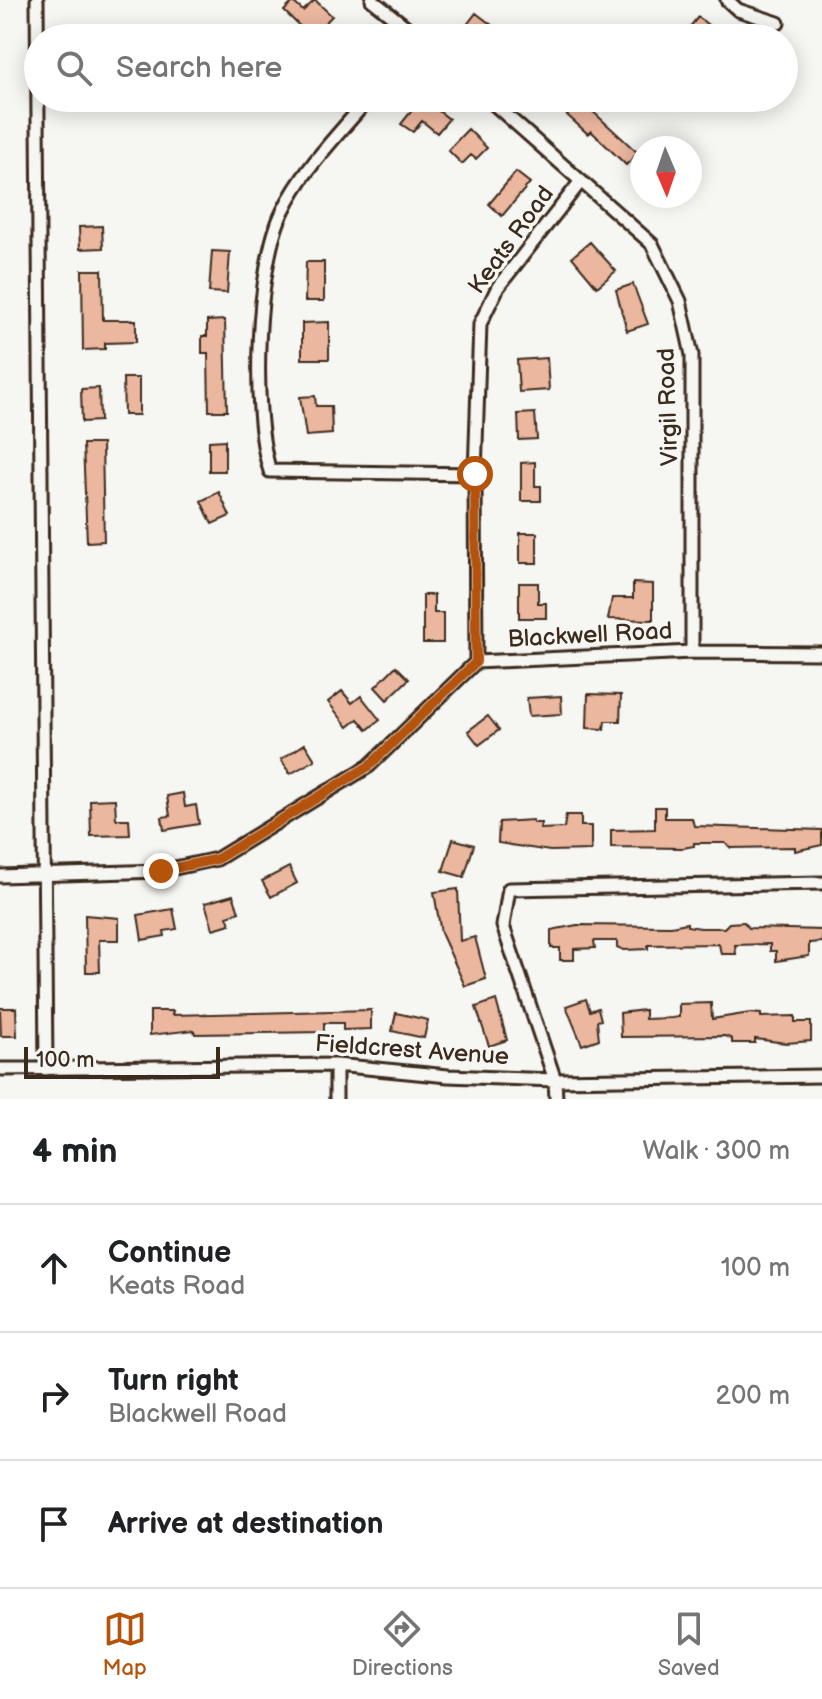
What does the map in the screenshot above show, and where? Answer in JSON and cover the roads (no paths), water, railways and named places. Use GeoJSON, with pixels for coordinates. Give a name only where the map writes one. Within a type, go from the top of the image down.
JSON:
{"type":"FeatureCollection","features":[{"type":"Feature","properties":{"kind":"street"},"geometry":{"type":"LineString","coordinates":[[37,0],[37,24]]}},
{"type":"Feature","properties":{"kind":"street"},"geometry":{"type":"LineString","coordinates":[[372,0],[402,24]]}},
{"type":"Feature","properties":{"kind":"street"},"geometry":{"type":"LineString","coordinates":[[727,0],[738,10],[778,23]]}},
{"type":"Feature","properties":{"kind":"street"},"geometry":{"type":"LineString","coordinates":[[38,112],[46,1069]]}},
{"type":"Feature","properties":{"kind":"street"},"geometry":{"type":"LineString","coordinates":[[357,112],[321,156],[283,211],[261,284],[261,444],[270,471],[475,474]]}},
{"type":"Feature","properties":{"kind":"street","name":"Virgil Road"},"geometry":{"type":"LineString","coordinates":[[503,112],[652,244],[680,301],[692,355],[692,652]]}},
{"type":"Feature","properties":{"kind":"street","name":"Keats Road"},"geometry":{"type":"LineString","coordinates":[[476,662],[475,474],[480,324],[498,287],[581,181]]}},
{"type":"Feature","properties":{"kind":"street","name":"Blackwell Road"},"geometry":{"type":"LineString","coordinates":[[0,876],[161,871],[217,859],[369,766],[476,662],[692,652],[822,653]]}},
{"type":"Feature","properties":{"kind":"street"},"geometry":{"type":"LineString","coordinates":[[556,1099],[555,1080],[503,926],[509,889],[822,883]]}},
{"type":"Feature","properties":{"kind":"street"},"geometry":{"type":"LineString","coordinates":[[336,1065],[336,1099]]}},
{"type":"Feature","properties":{"kind":"street","name":"Fieldcrest Avenue"},"geometry":{"type":"LineString","coordinates":[[0,1069],[336,1065],[448,1076],[555,1080],[822,1076]]}}]}
